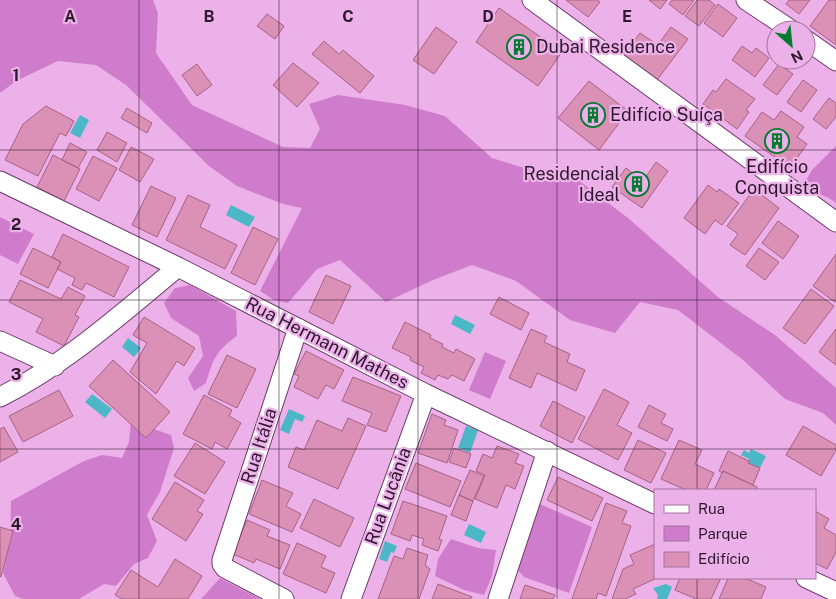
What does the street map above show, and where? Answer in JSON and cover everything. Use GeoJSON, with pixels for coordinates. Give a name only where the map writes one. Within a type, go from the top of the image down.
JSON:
{"type":"FeatureCollection","features":[{"type":"Feature","properties":{"kind":"street"},"geometry":{"type":"LineString","coordinates":[[746,0],[776,20]]}},
{"type":"Feature","properties":{"kind":"street"},"geometry":{"type":"LineString","coordinates":[[538,2],[836,222]]}},
{"type":"Feature","properties":{"kind":"street"},"geometry":{"type":"LineString","coordinates":[[816,47],[836,61]]}},
{"type":"Feature","properties":{"kind":"street","name":"Rua Hermann Mathes"},"geometry":{"type":"LineString","coordinates":[[0,181],[178,267],[426,394],[654,504]]}},
{"type":"Feature","properties":{"kind":"street"},"geometry":{"type":"LineString","coordinates":[[0,397],[55,366],[78,350],[178,267]]}},
{"type":"Feature","properties":{"kind":"street","name":"Rua Itália"},"geometry":{"type":"LineString","coordinates":[[284,599],[225,568],[222,560],[298,328]]}},
{"type":"Feature","properties":{"kind":"street"},"geometry":{"type":"LineString","coordinates":[[0,341],[55,366]]}},
{"type":"Feature","properties":{"kind":"street","name":"Rua Lucânia"},"geometry":{"type":"LineString","coordinates":[[351,599],[426,394]]}},
{"type":"Feature","properties":{"kind":"street"},"geometry":{"type":"LineString","coordinates":[[498,599],[547,451]]}},
{"type":"Feature","properties":{"kind":"street"},"geometry":{"type":"LineString","coordinates":[[808,579],[836,592]]}},
{"type":"Feature","properties":{"kind":"green space"},"geometry":{"type":"Polygon","coordinates":[[[0,0],[153,0],[158,13],[156,53],[192,105],[283,147],[310,148],[320,129],[309,104],[338,95],[405,105],[445,116],[492,158],[541,173],[577,179],[628,218],[718,297],[775,335],[836,388],[836,425],[823,413],[785,399],[743,360],[678,310],[640,302],[615,333],[570,320],[516,281],[472,265],[433,280],[386,302],[340,260],[317,269],[288,303],[274,300],[260,291],[302,208],[283,204],[237,186],[209,166],[126,85],[96,65],[58,61],[16,81],[0,93],[0,0]]]}},
{"type":"Feature","properties":{"kind":"green space"},"geometry":{"type":"Polygon","coordinates":[[[836,146],[836,203],[829,198],[802,187],[812,170],[836,146]]]}},
{"type":"Feature","properties":{"kind":"green space"},"geometry":{"type":"Polygon","coordinates":[[[0,217],[34,234],[18,264],[0,255],[0,217]]]}},
{"type":"Feature","properties":{"kind":"green space"},"geometry":{"type":"Polygon","coordinates":[[[190,285],[236,311],[237,336],[224,346],[216,356],[206,383],[194,391],[188,378],[203,356],[199,336],[171,318],[164,303],[175,288],[190,285]]]}},
{"type":"Feature","properties":{"kind":"green space"},"geometry":{"type":"Polygon","coordinates":[[[485,352],[506,361],[490,399],[469,390],[485,352]]]}},
{"type":"Feature","properties":{"kind":"green space"},"geometry":{"type":"Polygon","coordinates":[[[131,421],[171,435],[174,448],[160,492],[147,515],[157,541],[148,558],[134,564],[116,586],[104,584],[79,599],[24,599],[15,596],[3,573],[10,541],[11,501],[84,461],[102,455],[122,458],[129,442],[131,421]]]}},
{"type":"Feature","properties":{"kind":"green space"},"geometry":{"type":"Polygon","coordinates":[[[540,504],[592,527],[569,593],[524,577],[516,568],[540,504]]]}},
{"type":"Feature","properties":{"kind":"green space"},"geometry":{"type":"Polygon","coordinates":[[[451,539],[478,548],[496,550],[492,576],[484,595],[464,590],[435,576],[438,559],[451,539]]]}},
{"type":"Feature","properties":{"kind":"green space"},"geometry":{"type":"Polygon","coordinates":[[[220,578],[260,599],[201,599],[220,578]]]}},
{"type":"Feature","properties":{"kind":"shaded area"},"geometry":{"type":"Polygon","coordinates":[[[80,115],[89,120],[80,138],[70,133],[80,115]]]}},
{"type":"Feature","properties":{"kind":"shaded area"},"geometry":{"type":"Polygon","coordinates":[[[231,205],[255,217],[249,227],[226,215],[231,205]]]}},
{"type":"Feature","properties":{"kind":"shaded area"},"geometry":{"type":"Polygon","coordinates":[[[455,315],[475,325],[470,334],[451,324],[455,315]]]}},
{"type":"Feature","properties":{"kind":"shaded area"},"geometry":{"type":"Polygon","coordinates":[[[128,338],[141,348],[134,357],[122,347],[128,338]]]}},
{"type":"Feature","properties":{"kind":"shaded area"},"geometry":{"type":"Polygon","coordinates":[[[92,394],[112,409],[105,418],[85,402],[92,394]]]}},
{"type":"Feature","properties":{"kind":"shaded area"},"geometry":{"type":"Polygon","coordinates":[[[289,409],[305,416],[302,422],[295,419],[289,434],[280,430],[289,409]]]}},
{"type":"Feature","properties":{"kind":"shaded area"},"geometry":{"type":"Polygon","coordinates":[[[466,426],[478,430],[470,453],[458,448],[466,426]]]}},
{"type":"Feature","properties":{"kind":"shaded area"},"geometry":{"type":"Polygon","coordinates":[[[751,449],[766,456],[760,468],[748,463],[749,459],[741,455],[744,450],[749,453],[751,449]]]}},
{"type":"Feature","properties":{"kind":"shaded area"},"geometry":{"type":"Polygon","coordinates":[[[469,524],[486,532],[481,543],[464,535],[469,524]]]}},
{"type":"Feature","properties":{"kind":"shaded area"},"geometry":{"type":"Polygon","coordinates":[[[385,541],[397,546],[394,553],[391,552],[387,562],[379,559],[385,541]]]}},
{"type":"Feature","properties":{"kind":"shaded area"},"geometry":{"type":"Polygon","coordinates":[[[666,584],[672,587],[667,599],[657,599],[658,595],[653,588],[666,584]]]}},
{"type":"Feature","properties":{"kind":"building"},"geometry":{"type":"Polygon","coordinates":[[[566,0],[597,0],[600,2],[588,17],[566,0]]]}},
{"type":"Feature","properties":{"kind":"building"},"geometry":{"type":"Polygon","coordinates":[[[649,0],[667,0],[660,9],[649,0]]]}},
{"type":"Feature","properties":{"kind":"building"},"geometry":{"type":"Polygon","coordinates":[[[672,0],[694,0],[683,15],[669,4],[672,0]]]}},
{"type":"Feature","properties":{"kind":"building"},"geometry":{"type":"Polygon","coordinates":[[[697,0],[709,0],[715,5],[699,26],[685,16],[697,0]]]}},
{"type":"Feature","properties":{"kind":"building"},"geometry":{"type":"Polygon","coordinates":[[[789,0],[810,0],[799,14],[786,4],[789,0]]]}},
{"type":"Feature","properties":{"kind":"building"},"geometry":{"type":"Polygon","coordinates":[[[829,0],[836,0],[836,45],[816,30],[816,20],[814,20],[829,0]]]}},
{"type":"Feature","properties":{"kind":"building"},"geometry":{"type":"Polygon","coordinates":[[[718,4],[737,18],[723,37],[704,23],[718,4]]]}},
{"type":"Feature","properties":{"kind":"building","name":"Dubai Residence"},"geometry":{"type":"Polygon","coordinates":[[[499,8],[562,52],[538,86],[476,42],[499,8]]]}},
{"type":"Feature","properties":{"kind":"building"},"geometry":{"type":"Polygon","coordinates":[[[267,14],[284,26],[275,39],[257,26],[267,14]]]}},
{"type":"Feature","properties":{"kind":"building"},"geometry":{"type":"Polygon","coordinates":[[[436,27],[457,42],[434,74],[413,60],[436,27]]]}},
{"type":"Feature","properties":{"kind":"building"},"geometry":{"type":"Polygon","coordinates":[[[671,27],[688,39],[657,80],[624,55],[640,33],[658,45],[671,27]]]}},
{"type":"Feature","properties":{"kind":"building"},"geometry":{"type":"Polygon","coordinates":[[[324,41],[339,54],[343,50],[374,76],[360,93],[312,54],[324,41]]]}},
{"type":"Feature","properties":{"kind":"building"},"geometry":{"type":"Polygon","coordinates":[[[742,46],[752,53],[756,48],[766,56],[766,62],[755,77],[732,60],[742,46]]]}},
{"type":"Feature","properties":{"kind":"building"},"geometry":{"type":"Polygon","coordinates":[[[293,63],[319,83],[297,107],[273,85],[293,63]]]}},
{"type":"Feature","properties":{"kind":"building"},"geometry":{"type":"Polygon","coordinates":[[[197,64],[212,85],[197,96],[182,75],[197,64]]]}},
{"type":"Feature","properties":{"kind":"building"},"geometry":{"type":"Polygon","coordinates":[[[774,70],[787,70],[793,74],[777,95],[763,85],[774,70]]]}},
{"type":"Feature","properties":{"kind":"building"},"geometry":{"type":"Polygon","coordinates":[[[726,79],[755,99],[746,110],[749,112],[737,129],[703,104],[713,90],[716,92],[726,79]]]}},
{"type":"Feature","properties":{"kind":"building"},"geometry":{"type":"Polygon","coordinates":[[[803,80],[817,90],[801,112],[787,102],[803,80]]]}},
{"type":"Feature","properties":{"kind":"building","name":"Edifício Suíça"},"geometry":{"type":"Polygon","coordinates":[[[589,81],[628,111],[599,150],[558,118],[589,81]]]}},
{"type":"Feature","properties":{"kind":"building"},"geometry":{"type":"Polygon","coordinates":[[[829,98],[836,103],[836,117],[826,129],[813,119],[829,98]]]}},
{"type":"Feature","properties":{"kind":"building"},"geometry":{"type":"Polygon","coordinates":[[[46,106],[74,121],[66,136],[60,133],[38,176],[5,160],[23,124],[46,106]]]}},
{"type":"Feature","properties":{"kind":"building"},"geometry":{"type":"Polygon","coordinates":[[[127,108],[152,123],[147,133],[121,118],[127,108]]]}},
{"type":"Feature","properties":{"kind":"building","name":"Edifício Conquista"},"geometry":{"type":"Polygon","coordinates":[[[781,111],[804,127],[797,137],[807,144],[790,168],[745,136],[762,112],[774,120],[781,111]]]}},
{"type":"Feature","properties":{"kind":"building"},"geometry":{"type":"Polygon","coordinates":[[[107,132],[127,143],[117,162],[97,150],[107,132]]]}},
{"type":"Feature","properties":{"kind":"building"},"geometry":{"type":"Polygon","coordinates":[[[70,143],[87,152],[78,168],[62,160],[70,143]]]}},
{"type":"Feature","properties":{"kind":"building"},"geometry":{"type":"Polygon","coordinates":[[[131,147],[154,159],[140,182],[119,170],[131,147]]]}},
{"type":"Feature","properties":{"kind":"building"},"geometry":{"type":"Polygon","coordinates":[[[53,155],[80,169],[64,201],[37,187],[53,155]]]}},
{"type":"Feature","properties":{"kind":"building"},"geometry":{"type":"Polygon","coordinates":[[[93,156],[117,168],[99,201],[76,189],[93,156]]]}},
{"type":"Feature","properties":{"kind":"building","name":"Residencial Ideal"},"geometry":{"type":"Polygon","coordinates":[[[656,162],[668,171],[642,208],[612,187],[626,168],[643,181],[656,162]]]}},
{"type":"Feature","properties":{"kind":"building"},"geometry":{"type":"Polygon","coordinates":[[[708,185],[717,192],[719,189],[739,203],[722,225],[715,220],[705,234],[684,218],[708,185]]]}},
{"type":"Feature","properties":{"kind":"building"},"geometry":{"type":"Polygon","coordinates":[[[151,186],[176,198],[157,237],[132,225],[151,186]]]}},
{"type":"Feature","properties":{"kind":"building"},"geometry":{"type":"Polygon","coordinates":[[[754,189],[779,208],[745,255],[730,245],[738,234],[727,226],[754,189]]]}},
{"type":"Feature","properties":{"kind":"building"},"geometry":{"type":"Polygon","coordinates":[[[188,195],[210,205],[200,227],[237,245],[225,269],[166,240],[188,195]]]}},
{"type":"Feature","properties":{"kind":"building"},"geometry":{"type":"Polygon","coordinates":[[[778,221],[799,236],[783,259],[762,243],[778,221]]]}},
{"type":"Feature","properties":{"kind":"building"},"geometry":{"type":"Polygon","coordinates":[[[253,227],[278,239],[255,285],[231,273],[253,227]]]}},
{"type":"Feature","properties":{"kind":"building"},"geometry":{"type":"Polygon","coordinates":[[[63,234],[129,267],[114,297],[86,283],[82,290],[72,285],[75,278],[57,269],[61,262],[52,257],[63,234]]]}},
{"type":"Feature","properties":{"kind":"building"},"geometry":{"type":"Polygon","coordinates":[[[33,248],[61,262],[48,288],[20,274],[33,248]]]}},
{"type":"Feature","properties":{"kind":"building"},"geometry":{"type":"Polygon","coordinates":[[[759,248],[779,262],[765,280],[746,266],[759,248]]]}},
{"type":"Feature","properties":{"kind":"building"},"geometry":{"type":"Polygon","coordinates":[[[836,254],[836,301],[835,302],[813,286],[836,254]]]}},
{"type":"Feature","properties":{"kind":"building"},"geometry":{"type":"Polygon","coordinates":[[[326,275],[351,286],[333,324],[309,312],[326,275]]]}},
{"type":"Feature","properties":{"kind":"building"},"geometry":{"type":"Polygon","coordinates":[[[20,280],[61,299],[68,287],[85,296],[75,315],[79,317],[64,346],[36,332],[43,319],[9,302],[20,280]]]}},
{"type":"Feature","properties":{"kind":"building"},"geometry":{"type":"Polygon","coordinates":[[[811,289],[834,306],[805,344],[783,328],[811,289]]]}},
{"type":"Feature","properties":{"kind":"building"},"geometry":{"type":"Polygon","coordinates":[[[499,297],[529,313],[521,330],[490,314],[499,297]]]}},
{"type":"Feature","properties":{"kind":"building"},"geometry":{"type":"Polygon","coordinates":[[[144,317],[195,348],[184,366],[177,361],[156,394],[130,372],[147,343],[133,335],[144,317]]]}},
{"type":"Feature","properties":{"kind":"building"},"geometry":{"type":"Polygon","coordinates":[[[405,322],[431,335],[430,338],[443,344],[442,347],[454,353],[456,349],[475,359],[464,381],[452,375],[448,379],[438,375],[435,380],[421,373],[424,367],[410,360],[411,357],[392,348],[405,322]]]}},
{"type":"Feature","properties":{"kind":"building"},"geometry":{"type":"Polygon","coordinates":[[[531,329],[547,336],[544,342],[570,354],[567,362],[585,370],[576,391],[537,373],[531,388],[509,378],[531,329]]]}},
{"type":"Feature","properties":{"kind":"building"},"geometry":{"type":"Polygon","coordinates":[[[836,329],[836,365],[819,352],[836,329]]]}},
{"type":"Feature","properties":{"kind":"building"},"geometry":{"type":"Polygon","coordinates":[[[306,351],[344,370],[334,389],[326,385],[318,399],[294,387],[299,376],[294,374],[306,351]]]}},
{"type":"Feature","properties":{"kind":"building"},"geometry":{"type":"Polygon","coordinates":[[[227,355],[256,369],[237,408],[208,394],[227,355]]]}},
{"type":"Feature","properties":{"kind":"building"},"geometry":{"type":"Polygon","coordinates":[[[113,360],[170,412],[146,438],[89,386],[113,360]]]}},
{"type":"Feature","properties":{"kind":"building"},"geometry":{"type":"Polygon","coordinates":[[[353,377],[401,396],[386,432],[367,425],[372,413],[342,401],[353,377]]]}},
{"type":"Feature","properties":{"kind":"building"},"geometry":{"type":"Polygon","coordinates":[[[604,389],[629,402],[617,425],[632,433],[618,460],[578,439],[604,389]]]}},
{"type":"Feature","properties":{"kind":"building"},"geometry":{"type":"Polygon","coordinates":[[[59,390],[73,416],[23,442],[9,416],[59,390]]]}},
{"type":"Feature","properties":{"kind":"building"},"geometry":{"type":"Polygon","coordinates":[[[204,395],[232,410],[229,416],[241,423],[227,449],[215,442],[212,449],[183,434],[204,395]]]}},
{"type":"Feature","properties":{"kind":"building"},"geometry":{"type":"Polygon","coordinates":[[[553,401],[585,417],[572,443],[540,426],[553,401]]]}},
{"type":"Feature","properties":{"kind":"building"},"geometry":{"type":"Polygon","coordinates":[[[649,405],[666,414],[661,423],[673,429],[667,441],[638,427],[649,405]]]}},
{"type":"Feature","properties":{"kind":"building"},"geometry":{"type":"Polygon","coordinates":[[[432,414],[446,420],[444,425],[458,430],[447,463],[418,453],[432,414]]]}},
{"type":"Feature","properties":{"kind":"building"},"geometry":{"type":"Polygon","coordinates":[[[348,418],[366,426],[338,489],[288,467],[296,447],[304,450],[317,420],[342,431],[348,418]]]}},
{"type":"Feature","properties":{"kind":"building"},"geometry":{"type":"Polygon","coordinates":[[[803,426],[836,445],[836,450],[821,476],[786,455],[803,426]]]}},
{"type":"Feature","properties":{"kind":"building"},"geometry":{"type":"Polygon","coordinates":[[[4,427],[18,452],[0,462],[0,429],[4,427]]]}},
{"type":"Feature","properties":{"kind":"building"},"geometry":{"type":"Polygon","coordinates":[[[638,440],[666,453],[651,483],[624,470],[638,440]]]}},
{"type":"Feature","properties":{"kind":"building"},"geometry":{"type":"Polygon","coordinates":[[[679,440],[702,450],[695,464],[714,473],[706,489],[684,489],[661,479],[679,440]]]}},
{"type":"Feature","properties":{"kind":"building"},"geometry":{"type":"Polygon","coordinates":[[[195,443],[225,462],[205,494],[174,476],[195,443]]]}},
{"type":"Feature","properties":{"kind":"building"},"geometry":{"type":"Polygon","coordinates":[[[497,446],[519,454],[515,463],[524,466],[515,489],[506,485],[497,508],[475,499],[485,475],[476,471],[483,454],[492,458],[497,446]]]}},
{"type":"Feature","properties":{"kind":"building"},"geometry":{"type":"Polygon","coordinates":[[[454,448],[471,454],[466,468],[449,462],[454,448]]]}},
{"type":"Feature","properties":{"kind":"building"},"geometry":{"type":"Polygon","coordinates":[[[728,451],[760,468],[753,485],[723,471],[722,473],[719,471],[728,451]]]}},
{"type":"Feature","properties":{"kind":"building"},"geometry":{"type":"Polygon","coordinates":[[[416,463],[461,481],[450,507],[405,489],[416,463]]]}},
{"type":"Feature","properties":{"kind":"building"},"geometry":{"type":"Polygon","coordinates":[[[470,470],[484,476],[473,501],[459,495],[470,470]]]}},
{"type":"Feature","properties":{"kind":"building"},"geometry":{"type":"Polygon","coordinates":[[[723,471],[757,487],[756,489],[714,489],[723,471]]]}},
{"type":"Feature","properties":{"kind":"building"},"geometry":{"type":"Polygon","coordinates":[[[558,477],[603,498],[592,521],[547,500],[558,477]]]}},
{"type":"Feature","properties":{"kind":"building"},"geometry":{"type":"Polygon","coordinates":[[[262,480],[293,493],[286,506],[301,514],[292,532],[249,514],[262,480]]]}},
{"type":"Feature","properties":{"kind":"building"},"geometry":{"type":"Polygon","coordinates":[[[175,482],[204,500],[197,511],[203,514],[186,541],[152,519],[175,482]]]}},
{"type":"Feature","properties":{"kind":"building"},"geometry":{"type":"Polygon","coordinates":[[[459,495],[473,501],[466,521],[451,515],[459,495]]]}},
{"type":"Feature","properties":{"kind":"building"},"geometry":{"type":"Polygon","coordinates":[[[314,499],[354,518],[340,547],[300,528],[314,499]]]}},
{"type":"Feature","properties":{"kind":"building"},"geometry":{"type":"Polygon","coordinates":[[[403,501],[447,516],[439,539],[442,540],[438,551],[422,545],[424,539],[412,535],[410,541],[391,534],[403,501]]]}},
{"type":"Feature","properties":{"kind":"building"},"geometry":{"type":"Polygon","coordinates":[[[606,503],[627,511],[622,523],[631,526],[606,596],[598,593],[596,599],[572,599],[606,503]]]}},
{"type":"Feature","properties":{"kind":"building"},"geometry":{"type":"Polygon","coordinates":[[[816,512],[829,519],[824,528],[836,535],[836,552],[827,569],[816,564],[816,512]]]}},
{"type":"Feature","properties":{"kind":"building"},"geometry":{"type":"Polygon","coordinates":[[[247,520],[270,530],[267,536],[290,545],[280,569],[256,559],[254,563],[233,554],[247,520]]]}},
{"type":"Feature","properties":{"kind":"building"},"geometry":{"type":"Polygon","coordinates":[[[0,527],[13,531],[1,577],[0,576],[0,527]]]}},
{"type":"Feature","properties":{"kind":"building"},"geometry":{"type":"Polygon","coordinates":[[[297,543],[326,556],[321,567],[335,573],[326,593],[283,574],[297,543]]]}},
{"type":"Feature","properties":{"kind":"building"},"geometry":{"type":"Polygon","coordinates":[[[654,544],[655,579],[633,589],[636,594],[625,599],[612,599],[623,569],[634,564],[630,555],[654,544]]]}},
{"type":"Feature","properties":{"kind":"building"},"geometry":{"type":"Polygon","coordinates":[[[407,548],[428,555],[425,565],[430,569],[419,599],[378,599],[394,556],[403,559],[407,548]]]}},
{"type":"Feature","properties":{"kind":"building"},"geometry":{"type":"Polygon","coordinates":[[[175,559],[202,576],[188,599],[122,599],[115,595],[131,570],[158,587],[175,559]]]}},
{"type":"Feature","properties":{"kind":"building"},"geometry":{"type":"Polygon","coordinates":[[[680,579],[721,579],[711,599],[696,599],[675,590],[680,579]]]}},
{"type":"Feature","properties":{"kind":"building"},"geometry":{"type":"Polygon","coordinates":[[[728,579],[747,579],[766,587],[761,599],[719,599],[728,579]]]}},
{"type":"Feature","properties":{"kind":"building"},"geometry":{"type":"Polygon","coordinates":[[[438,584],[472,597],[471,599],[432,599],[438,584]]]}},
{"type":"Feature","properties":{"kind":"building"},"geometry":{"type":"Polygon","coordinates":[[[525,585],[555,595],[553,599],[520,599],[525,585]]]}},
{"type":"Feature","properties":{"kind":"place","name":"Dubai Residence"},"geometry":{"type":"Point","coordinates":[519,47]}},
{"type":"Feature","properties":{"kind":"place","name":"Edifício Suíça"},"geometry":{"type":"Point","coordinates":[593,115]}},
{"type":"Feature","properties":{"kind":"place","name":"Edifício Conquista"},"geometry":{"type":"Point","coordinates":[777,141]}},
{"type":"Feature","properties":{"kind":"place","name":"Residencial Ideal"},"geometry":{"type":"Point","coordinates":[637,184]}}]}
